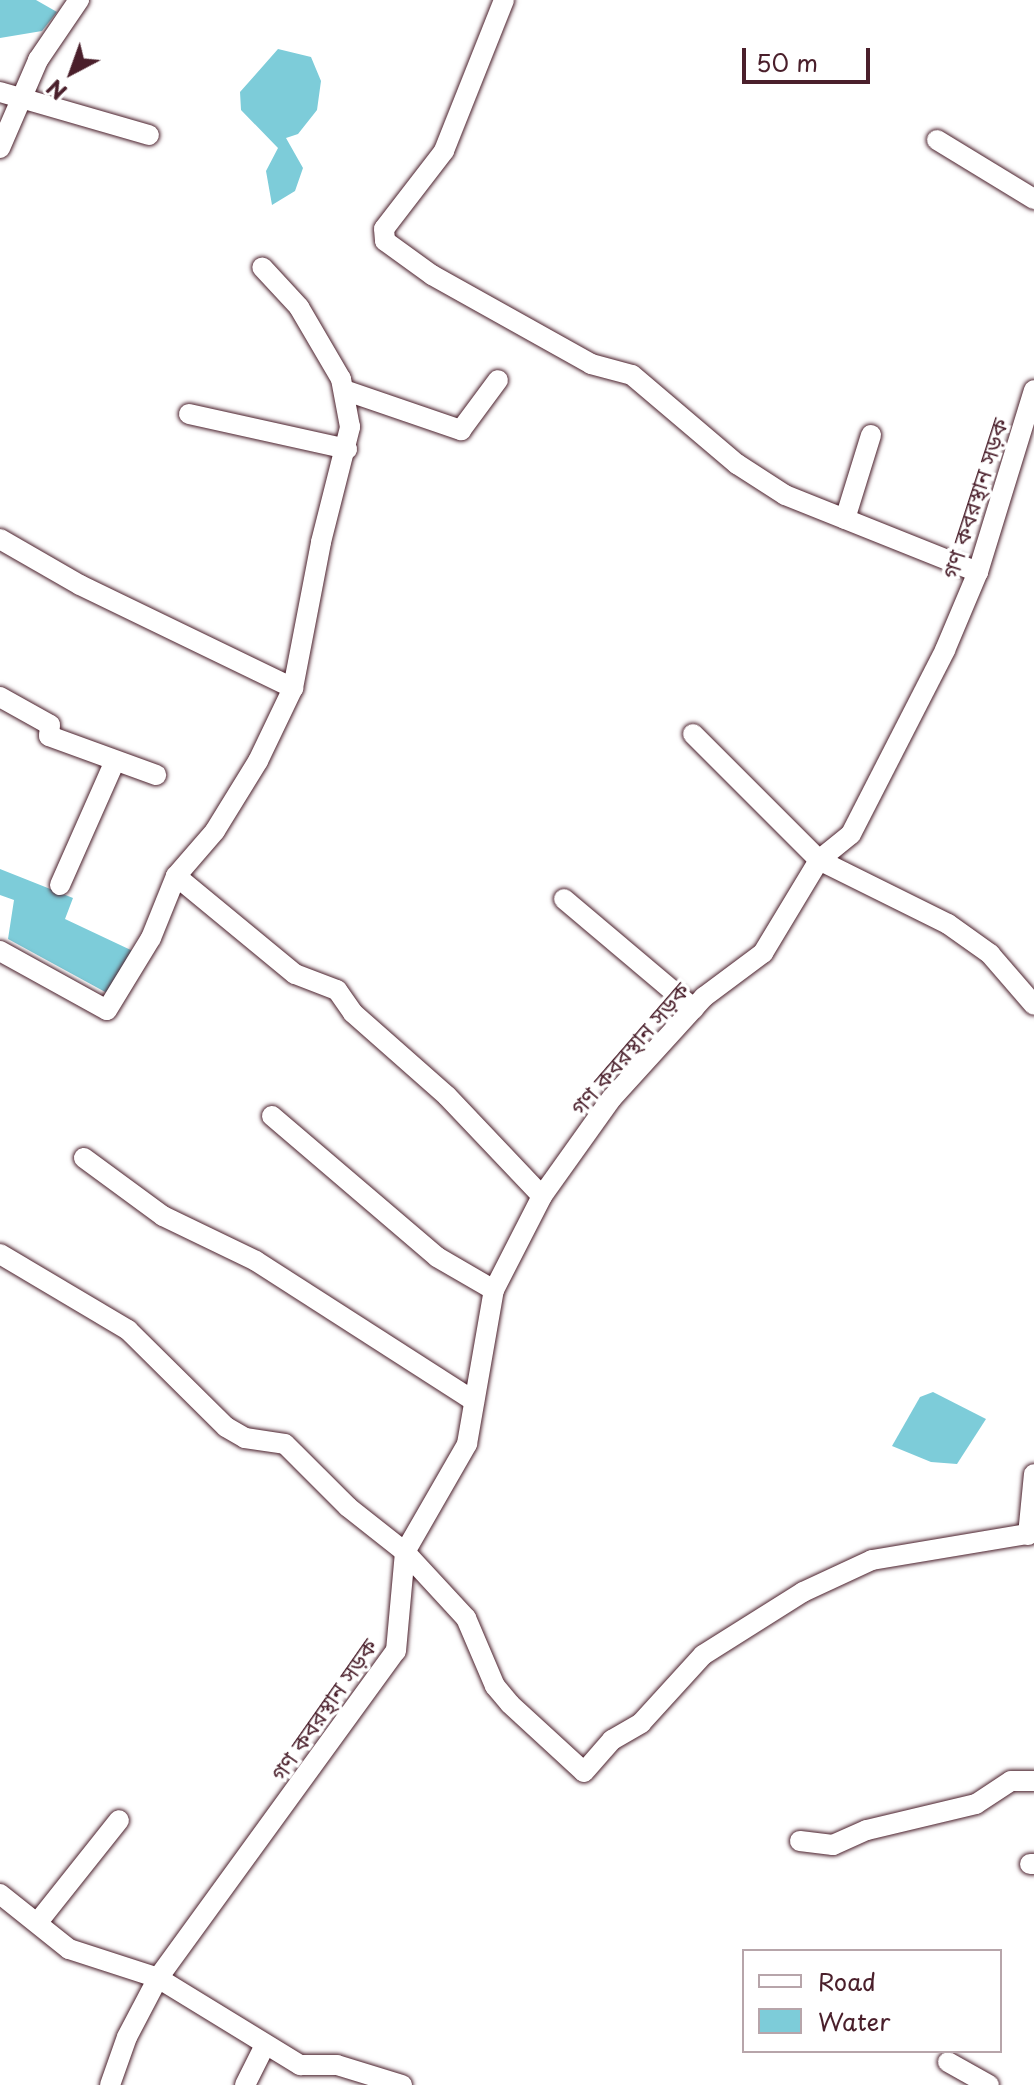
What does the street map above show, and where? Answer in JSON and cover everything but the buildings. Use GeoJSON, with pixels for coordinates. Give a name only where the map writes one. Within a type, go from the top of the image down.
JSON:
{"type":"FeatureCollection","features":[{"type":"Feature","properties":{"kind":"street"},"geometry":{"type":"LineString","coordinates":[[0,148],[38,60],[79,0]]}},
{"type":"Feature","properties":{"kind":"street"},"geometry":{"type":"LineString","coordinates":[[504,0],[444,151],[384,229],[385,241],[432,275],[591,364],[632,375],[737,464],[785,495],[978,572]]}},
{"type":"Feature","properties":{"kind":"street"},"geometry":{"type":"LineString","coordinates":[[0,92],[149,135]]}},
{"type":"Feature","properties":{"kind":"street"},"geometry":{"type":"LineString","coordinates":[[937,140],[1034,199]]}},
{"type":"Feature","properties":{"kind":"street"},"geometry":{"type":"LineString","coordinates":[[0,951],[107,1010],[151,938],[176,876],[215,831],[258,761],[293,688],[321,542],[347,449],[350,427],[344,390],[299,307],[262,267]]}},
{"type":"Feature","properties":{"kind":"street"},"geometry":{"type":"LineString","coordinates":[[344,390],[461,430],[498,380]]}},
{"type":"Feature","properties":{"kind":"street","name":"গণ কবরস্থান সড়ক"},"geometry":{"type":"LineString","coordinates":[[110,2085],[127,2037],[158,1978],[396,1651],[405,1552],[467,1444],[494,1290],[542,1196],[612,1098],[694,1009],[763,953],[819,860],[851,834],[945,650],[978,572],[1034,390]]}},
{"type":"Feature","properties":{"kind":"street"},"geometry":{"type":"LineString","coordinates":[[189,414],[347,449]]}},
{"type":"Feature","properties":{"kind":"street"},"geometry":{"type":"LineString","coordinates":[[845,519],[871,435]]}},
{"type":"Feature","properties":{"kind":"street"},"geometry":{"type":"LineString","coordinates":[[0,539],[80,585],[293,688]]}},
{"type":"Feature","properties":{"kind":"street"},"geometry":{"type":"LineString","coordinates":[[0,697],[50,725],[49,736],[114,763],[156,775]]}},
{"type":"Feature","properties":{"kind":"street"},"geometry":{"type":"LineString","coordinates":[[693,734],[819,860],[948,924],[990,954],[1034,1005]]}},
{"type":"Feature","properties":{"kind":"street"},"geometry":{"type":"LineString","coordinates":[[60,885],[114,763]]}},
{"type":"Feature","properties":{"kind":"street"},"geometry":{"type":"LineString","coordinates":[[176,876],[295,974],[337,990],[353,1013],[447,1096],[542,1196]]}},
{"type":"Feature","properties":{"kind":"street"},"geometry":{"type":"LineString","coordinates":[[564,899],[694,1009]]}},
{"type":"Feature","properties":{"kind":"street"},"geometry":{"type":"LineString","coordinates":[[272,1116],[437,1257],[494,1290]]}},
{"type":"Feature","properties":{"kind":"street"},"geometry":{"type":"LineString","coordinates":[[84,1158],[163,1216],[256,1261],[474,1401]]}},
{"type":"Feature","properties":{"kind":"street"},"geometry":{"type":"LineString","coordinates":[[0,1254],[128,1330],[226,1427],[245,1438],[285,1444],[348,1507],[405,1552],[466,1618],[495,1686],[510,1704],[584,1772],[612,1740],[641,1723],[703,1655],[803,1592],[872,1560],[1031,1534],[1034,1474]]}},
{"type":"Feature","properties":{"kind":"street"},"geometry":{"type":"LineString","coordinates":[[800,1841],[833,1845],[867,1830],[976,1804],[1011,1781],[1034,1781]]}},
{"type":"Feature","properties":{"kind":"street"},"geometry":{"type":"LineString","coordinates":[[38,1922],[119,1820]]}},
{"type":"Feature","properties":{"kind":"street"},"geometry":{"type":"LineString","coordinates":[[0,1894],[69,1949],[158,1978],[224,2015],[265,2045],[300,2065],[337,2065],[402,2085]]}},
{"type":"Feature","properties":{"kind":"street"},"geometry":{"type":"LineString","coordinates":[[245,2085],[265,2045]]}},
{"type":"Feature","properties":{"kind":"street"},"geometry":{"type":"LineString","coordinates":[[948,2062],[989,2085]]}},
{"type":"Feature","properties":{"kind":"water"},"geometry":{"type":"Polygon","coordinates":[[[0,0],[36,0],[57,12],[42,31],[0,38],[0,0]]]}},
{"type":"Feature","properties":{"kind":"water"},"geometry":{"type":"Polygon","coordinates":[[[278,49],[311,57],[321,81],[317,110],[298,134],[286,138],[303,168],[295,191],[272,205],[266,171],[278,148],[241,110],[240,92],[278,49]]]}},
{"type":"Feature","properties":{"kind":"water"},"geometry":{"type":"Polygon","coordinates":[[[0,869],[73,898],[65,919],[135,952],[107,993],[8,939],[14,900],[0,895],[0,869]]]}},
{"type":"Feature","properties":{"kind":"water"},"geometry":{"type":"Polygon","coordinates":[[[933,1392],[986,1419],[957,1464],[931,1462],[892,1446],[920,1397],[933,1392]]]}}]}
